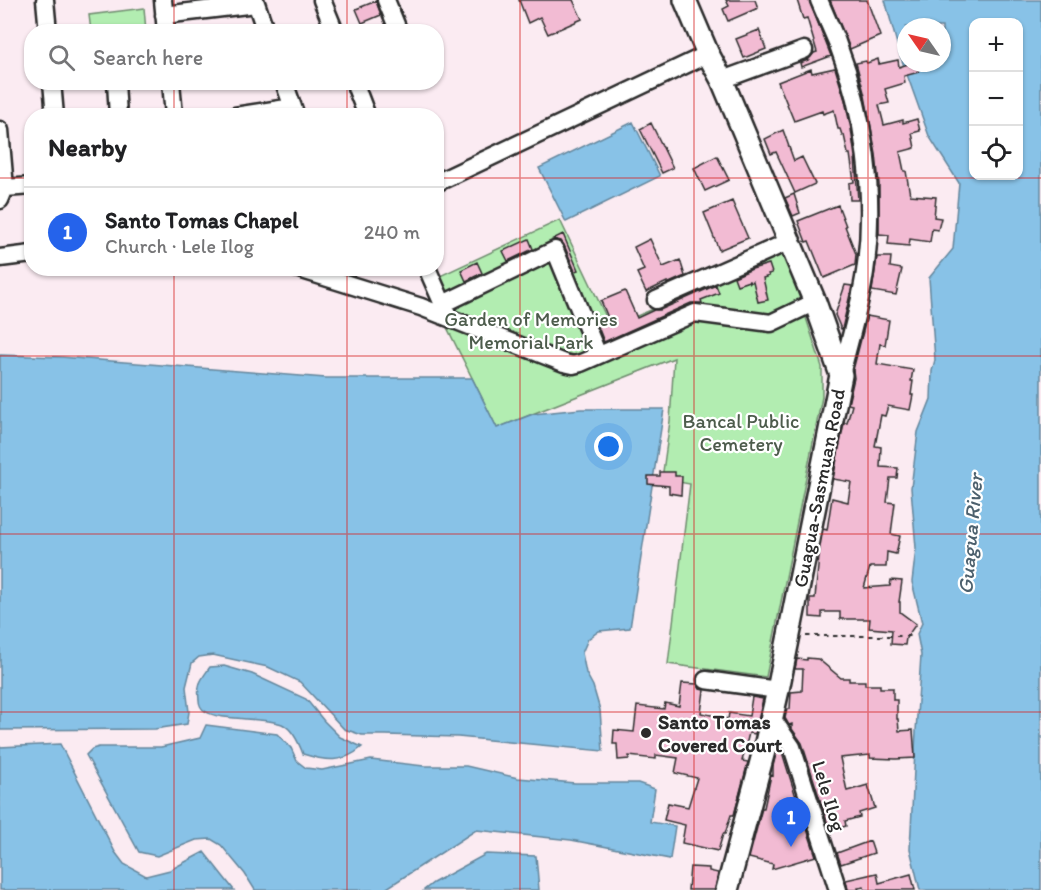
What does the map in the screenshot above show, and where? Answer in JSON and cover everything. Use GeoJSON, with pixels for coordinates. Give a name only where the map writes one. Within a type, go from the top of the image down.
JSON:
{"type":"FeatureCollection","features":[{"type":"Feature","properties":{"kind":"main road","name":"Guagua-Sasmuan Road"},"geometry":{"type":"LineString","coordinates":[[686,0],[815,302],[841,375],[790,636],[729,888]]}},
{"type":"Feature","properties":{"kind":"street"},"geometry":{"type":"LineString","coordinates":[[45,0],[47,24]]}},
{"type":"Feature","properties":{"kind":"street"},"geometry":{"type":"LineString","coordinates":[[322,0],[332,24]]}},
{"type":"Feature","properties":{"kind":"street"},"geometry":{"type":"LineString","coordinates":[[386,0],[396,24]]}},
{"type":"Feature","properties":{"kind":"street"},"geometry":{"type":"LineString","coordinates":[[819,0],[837,42],[856,102],[869,179],[869,226],[865,272],[841,375]]}},
{"type":"Feature","properties":{"kind":"street"},"geometry":{"type":"LineString","coordinates":[[164,15],[255,2],[263,24]]}},
{"type":"Feature","properties":{"kind":"street"},"geometry":{"type":"LineString","coordinates":[[722,80],[804,50]]}},
{"type":"Feature","properties":{"kind":"street"},"geometry":{"type":"LineString","coordinates":[[444,179],[708,54]]}},
{"type":"Feature","properties":{"kind":"street"},"geometry":{"type":"LineString","coordinates":[[53,90],[55,108]]}},
{"type":"Feature","properties":{"kind":"street"},"geometry":{"type":"LineString","coordinates":[[116,90],[118,108]]}},
{"type":"Feature","properties":{"kind":"street"},"geometry":{"type":"LineString","coordinates":[[172,90],[173,108]]}},
{"type":"Feature","properties":{"kind":"street"},"geometry":{"type":"LineString","coordinates":[[287,90],[294,108]]}},
{"type":"Feature","properties":{"kind":"street"},"geometry":{"type":"LineString","coordinates":[[357,90],[364,108]]}},
{"type":"Feature","properties":{"kind":"street"},"geometry":{"type":"LineString","coordinates":[[0,130],[3,194],[24,188]]}},
{"type":"Feature","properties":{"kind":"street"},"geometry":{"type":"LineString","coordinates":[[656,300],[790,242]]}},
{"type":"Feature","properties":{"kind":"street"},"geometry":{"type":"LineString","coordinates":[[446,311],[555,250],[598,355]]}},
{"type":"Feature","properties":{"kind":"street"},"geometry":{"type":"LineString","coordinates":[[0,258],[24,255]]}},
{"type":"Feature","properties":{"kind":"street"},"geometry":{"type":"LineString","coordinates":[[322,276],[421,307],[446,311],[573,365],[695,314],[771,323],[815,302]]}},
{"type":"Feature","properties":{"kind":"street"},"geometry":{"type":"LineString","coordinates":[[431,276],[446,311]]}},
{"type":"Feature","properties":{"kind":"street"},"geometry":{"type":"LineString","coordinates":[[706,680],[778,690]]}},
{"type":"Feature","properties":{"kind":"street","name":"Lele Ilog"},"geometry":{"type":"LineString","coordinates":[[772,718],[792,747],[838,890]]}},
{"type":"Feature","properties":{"kind":"path"},"geometry":{"type":"LineString","coordinates":[[790,636],[915,636]]}},
{"type":"Feature","properties":{"kind":"green space"},"geometry":{"type":"Polygon","coordinates":[[[144,8],[145,24],[90,24],[89,15],[144,8]]]}},
{"type":"Feature","properties":{"kind":"green space"},"geometry":{"type":"Polygon","coordinates":[[[560,220],[611,327],[785,253],[822,367],[822,397],[766,677],[668,664],[690,484],[662,479],[670,421],[674,358],[497,428],[425,283],[560,220]]]}},
{"type":"Feature","properties":{"kind":"water","name":"Guagua River"},"geometry":{"type":"Polygon","coordinates":[[[885,0],[1041,0],[1041,890],[920,890],[910,849],[921,655],[917,634],[922,623],[912,582],[916,548],[911,488],[918,432],[931,399],[932,371],[935,360],[929,278],[953,249],[959,183],[929,136],[906,72],[951,72],[951,18],[897,18],[897,44],[885,0]]]}},
{"type":"Feature","properties":{"kind":"water"},"geometry":{"type":"Polygon","coordinates":[[[633,122],[660,176],[566,222],[539,168],[633,122]]]}},
{"type":"Feature","properties":{"kind":"water"},"geometry":{"type":"Polygon","coordinates":[[[0,355],[61,357],[326,378],[472,378],[497,428],[533,414],[581,409],[664,409],[630,628],[599,631],[588,639],[582,653],[586,673],[593,686],[600,710],[603,751],[458,737],[362,735],[344,729],[300,682],[268,667],[213,655],[199,657],[192,663],[186,687],[189,712],[187,724],[155,729],[0,730],[0,355]]]}},
{"type":"Feature","properties":{"kind":"water"},"geometry":{"type":"Polygon","coordinates":[[[224,666],[252,674],[306,699],[340,737],[362,747],[341,759],[319,758],[303,754],[292,733],[282,724],[263,720],[220,717],[205,711],[199,702],[200,682],[210,667],[224,666]]]}},
{"type":"Feature","properties":{"kind":"water"},"geometry":{"type":"Polygon","coordinates":[[[206,725],[277,734],[291,748],[297,761],[306,768],[322,770],[371,760],[424,766],[466,766],[518,778],[575,783],[638,783],[655,789],[650,822],[675,826],[670,859],[571,840],[476,830],[384,890],[255,890],[221,845],[211,839],[196,840],[157,856],[139,852],[86,755],[92,749],[99,747],[161,747],[200,738],[206,725]]]}},
{"type":"Feature","properties":{"kind":"water"},"geometry":{"type":"Polygon","coordinates":[[[60,744],[115,852],[124,864],[146,876],[170,870],[204,852],[234,890],[0,890],[0,747],[60,744]]]}},
{"type":"Feature","properties":{"kind":"water"},"geometry":{"type":"Polygon","coordinates":[[[486,854],[536,856],[539,890],[424,890],[433,883],[486,854]]]}},
{"type":"Feature","properties":{"kind":"building"},"geometry":{"type":"Polygon","coordinates":[[[519,0],[573,0],[582,19],[548,34],[540,17],[528,23],[519,0]]]}},
{"type":"Feature","properties":{"kind":"building"},"geometry":{"type":"Polygon","coordinates":[[[726,0],[755,0],[758,8],[728,21],[723,9],[729,6],[726,0]]]}},
{"type":"Feature","properties":{"kind":"building"},"geometry":{"type":"Polygon","coordinates":[[[797,0],[809,0],[831,56],[801,67],[800,63],[808,60],[817,52],[807,18],[803,19],[797,0]]]}},
{"type":"Feature","properties":{"kind":"building"},"geometry":{"type":"Polygon","coordinates":[[[830,0],[867,0],[880,36],[850,49],[830,0]]]}},
{"type":"Feature","properties":{"kind":"building"},"geometry":{"type":"Polygon","coordinates":[[[376,1],[381,15],[362,23],[356,9],[376,1]]]}},
{"type":"Feature","properties":{"kind":"building"},"geometry":{"type":"Polygon","coordinates":[[[759,30],[766,49],[744,58],[736,39],[759,30]]]}},
{"type":"Feature","properties":{"kind":"building"},"geometry":{"type":"Polygon","coordinates":[[[878,59],[879,64],[897,60],[897,72],[919,72],[904,76],[905,83],[885,89],[889,103],[879,105],[884,125],[917,119],[920,131],[912,133],[915,148],[900,152],[910,195],[936,197],[934,217],[941,218],[938,230],[932,229],[930,242],[910,239],[909,246],[888,244],[889,235],[879,234],[879,184],[876,154],[856,63],[866,61],[867,63],[878,59]]]}},
{"type":"Feature","properties":{"kind":"building"},"geometry":{"type":"Polygon","coordinates":[[[835,68],[851,129],[858,200],[850,200],[849,183],[854,182],[850,154],[848,154],[844,135],[838,129],[834,110],[823,114],[822,111],[794,121],[778,82],[811,69],[812,73],[835,68]]]}},
{"type":"Feature","properties":{"kind":"building"},"geometry":{"type":"Polygon","coordinates":[[[651,123],[673,168],[662,173],[640,129],[651,123]]]}},
{"type":"Feature","properties":{"kind":"building"},"geometry":{"type":"Polygon","coordinates":[[[783,130],[794,161],[802,157],[815,184],[795,193],[776,152],[771,154],[765,139],[783,130]]]}},
{"type":"Feature","properties":{"kind":"building"},"geometry":{"type":"Polygon","coordinates":[[[717,156],[729,180],[705,191],[694,168],[717,156]]]}},
{"type":"Feature","properties":{"kind":"building"},"geometry":{"type":"Polygon","coordinates":[[[794,194],[800,213],[793,216],[785,198],[794,194]]]}},
{"type":"Feature","properties":{"kind":"building"},"geometry":{"type":"Polygon","coordinates":[[[732,201],[748,238],[719,250],[704,213],[732,201]]]}},
{"type":"Feature","properties":{"kind":"building"},"geometry":{"type":"Polygon","coordinates":[[[838,205],[856,254],[855,265],[824,278],[798,221],[838,205]]]}},
{"type":"Feature","properties":{"kind":"building"},"geometry":{"type":"Polygon","coordinates":[[[563,234],[578,270],[575,271],[561,241],[553,239],[563,234]]]}},
{"type":"Feature","properties":{"kind":"building"},"geometry":{"type":"Polygon","coordinates":[[[529,239],[533,249],[508,261],[503,251],[529,239]]]}},
{"type":"Feature","properties":{"kind":"building"},"geometry":{"type":"Polygon","coordinates":[[[650,239],[663,267],[680,260],[685,276],[646,292],[637,273],[644,270],[634,247],[650,239]]]}},
{"type":"Feature","properties":{"kind":"building"},"geometry":{"type":"Polygon","coordinates":[[[877,257],[891,257],[890,267],[902,269],[896,295],[872,291],[877,257]]]}},
{"type":"Feature","properties":{"kind":"building"},"geometry":{"type":"Polygon","coordinates":[[[477,262],[482,273],[466,281],[461,270],[477,262]]]}},
{"type":"Feature","properties":{"kind":"building"},"geometry":{"type":"Polygon","coordinates":[[[769,264],[772,273],[763,278],[768,300],[758,302],[753,281],[737,285],[734,277],[769,264]]]}},
{"type":"Feature","properties":{"kind":"building"},"geometry":{"type":"Polygon","coordinates":[[[716,285],[719,293],[701,300],[702,303],[691,303],[604,342],[597,324],[609,320],[601,301],[625,291],[637,318],[716,285]]]}},
{"type":"Feature","properties":{"kind":"building"},"geometry":{"type":"Polygon","coordinates":[[[845,285],[852,286],[841,329],[835,315],[845,285]]]}},
{"type":"Feature","properties":{"kind":"building"},"geometry":{"type":"Polygon","coordinates":[[[867,316],[889,320],[885,345],[880,344],[877,364],[913,370],[911,395],[913,395],[910,410],[888,406],[885,416],[881,415],[875,446],[881,447],[880,467],[898,468],[897,478],[890,478],[887,502],[895,503],[891,534],[900,536],[896,554],[887,552],[886,567],[870,567],[864,588],[890,586],[891,580],[902,581],[900,612],[916,624],[906,638],[905,645],[891,644],[892,630],[869,628],[870,619],[840,619],[840,612],[822,612],[822,618],[810,617],[810,598],[815,598],[820,546],[823,529],[827,530],[832,498],[848,502],[851,482],[833,479],[844,423],[847,423],[852,405],[848,404],[854,378],[853,370],[867,316]]]}},
{"type":"Feature","properties":{"kind":"building"},"geometry":{"type":"Polygon","coordinates":[[[660,472],[675,472],[675,476],[682,476],[681,495],[669,493],[669,486],[648,484],[648,476],[660,476],[660,472]]]}},
{"type":"Feature","properties":{"kind":"building"},"geometry":{"type":"Polygon","coordinates":[[[807,658],[818,659],[841,678],[849,678],[849,681],[865,681],[865,685],[893,688],[893,700],[897,700],[899,731],[913,730],[915,758],[870,758],[870,755],[840,758],[847,791],[868,785],[875,808],[859,813],[860,817],[845,821],[846,826],[830,831],[802,743],[792,729],[792,724],[789,725],[785,718],[787,709],[790,709],[791,692],[802,691],[803,669],[795,669],[797,659],[807,660],[807,658]]]}},
{"type":"Feature","properties":{"kind":"building"},"geometry":{"type":"Polygon","coordinates":[[[682,683],[697,684],[700,689],[704,690],[701,713],[728,719],[729,713],[749,716],[752,697],[763,699],[755,734],[749,733],[742,761],[748,762],[734,815],[731,815],[718,851],[682,843],[685,825],[664,820],[668,803],[688,807],[697,778],[675,773],[678,758],[656,755],[656,759],[629,756],[629,759],[618,760],[617,744],[613,744],[614,730],[634,732],[637,706],[664,709],[665,703],[679,706],[682,683]]]}},
{"type":"Feature","properties":{"kind":"building"},"geometry":{"type":"Polygon","coordinates":[[[777,750],[782,752],[816,856],[772,869],[773,864],[749,858],[771,775],[773,776],[777,750]]]}},
{"type":"Feature","properties":{"kind":"building"},"geometry":{"type":"Polygon","coordinates":[[[870,841],[874,853],[841,864],[837,853],[870,841]]]}},
{"type":"Feature","properties":{"kind":"building"},"geometry":{"type":"Polygon","coordinates":[[[690,867],[709,868],[709,871],[718,873],[715,890],[688,890],[690,867]]]}},
{"type":"Feature","properties":{"kind":"building"},"geometry":{"type":"Polygon","coordinates":[[[877,873],[879,883],[911,874],[915,890],[865,890],[864,887],[858,888],[859,890],[848,890],[846,880],[877,873]]]}},
{"type":"Feature","properties":{"kind":"place","name":"Santo Tomas Covered Court"},"geometry":{"type":"Point","coordinates":[646,733]}},
{"type":"Feature","properties":{"kind":"place","name":"Santo Tomas Chapel"},"geometry":{"type":"Point","coordinates":[791,847]}},
{"type":"Feature","properties":{"kind":"park label","name":"Garden of Memories Memorial Park"},"geometry":{"type":"Point","coordinates":[531,330]}},
{"type":"Feature","properties":{"kind":"park label","name":"Bancal Public Cemetery"},"geometry":{"type":"Point","coordinates":[741,432]}}]}
